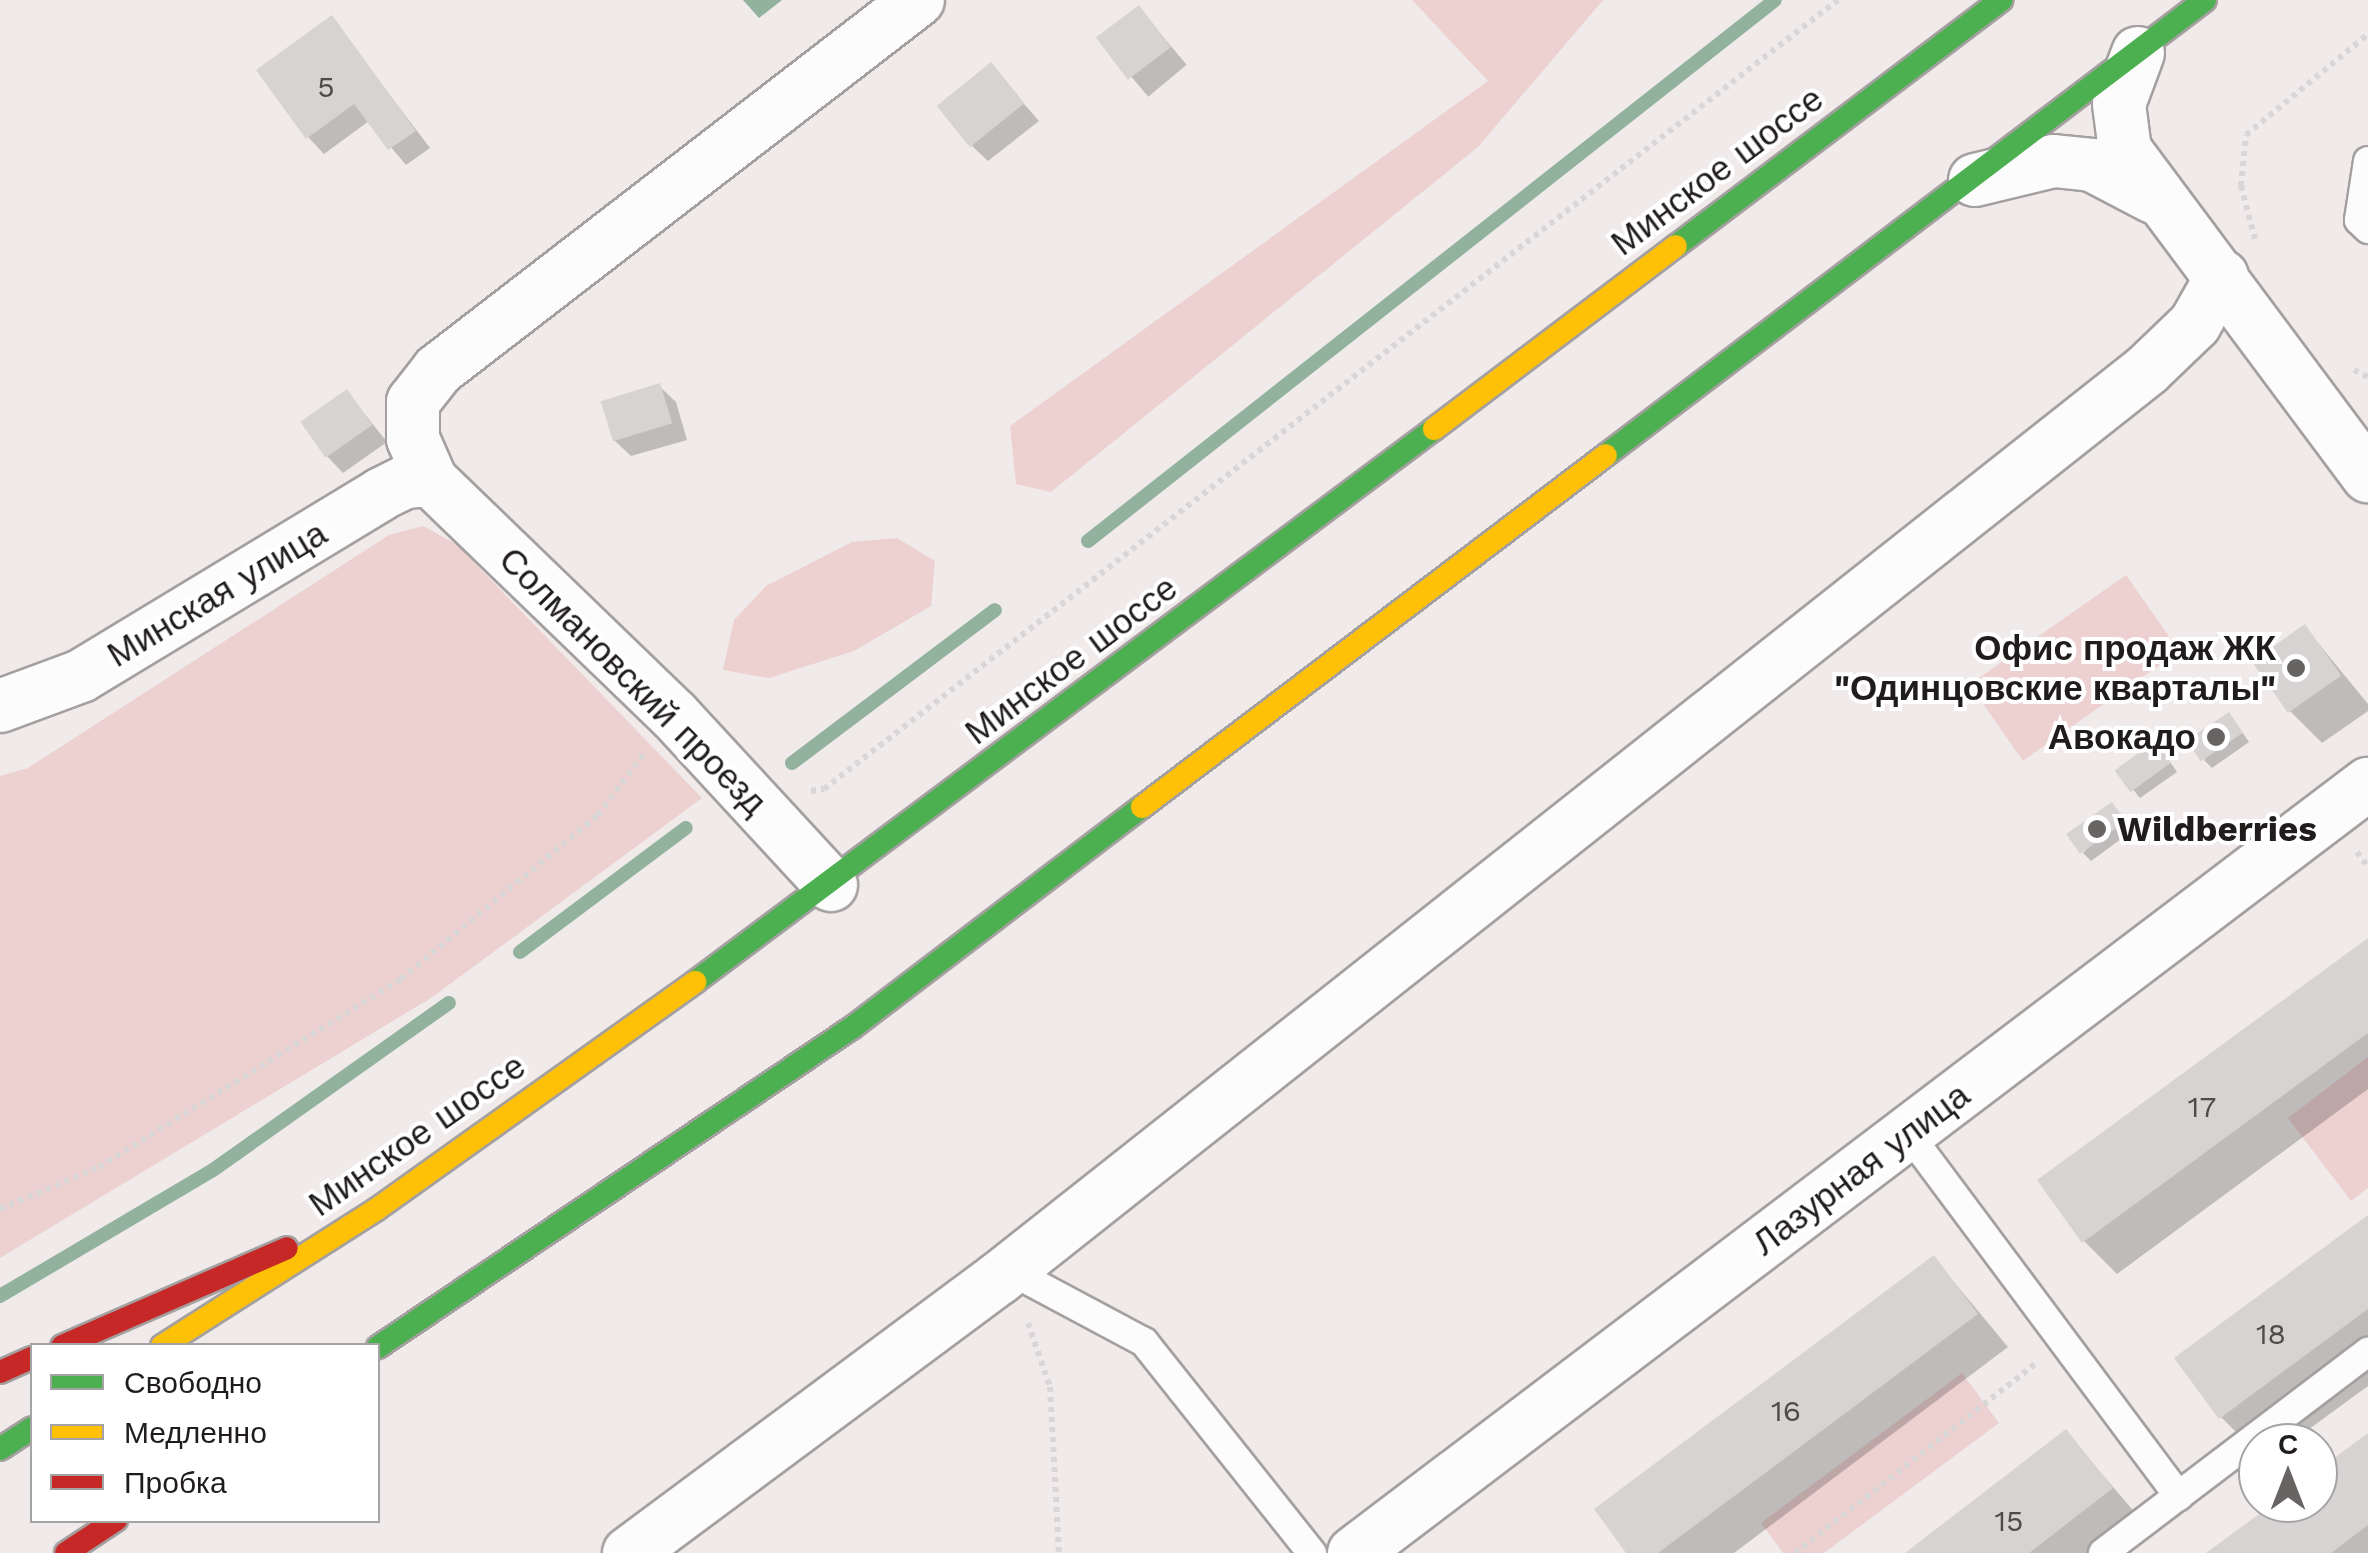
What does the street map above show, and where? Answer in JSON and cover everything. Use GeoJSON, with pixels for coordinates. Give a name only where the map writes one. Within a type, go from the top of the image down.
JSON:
{"type":"FeatureCollection","features":[{"type":"Feature","properties":{"kind":"main road","name":"Минское шоссе"},"geometry":{"type":"LineString","coordinates":[[167,1343],[377,1208],[832,885],[2001,0]]}},
{"type":"Feature","properties":{"kind":"main road"},"geometry":{"type":"LineString","coordinates":[[380,1346],[853,1027],[1975,180],[2206,0]]}},
{"type":"Feature","properties":{"kind":"main road"},"geometry":{"type":"LineString","coordinates":[[69,1343],[377,1208]]}},
{"type":"Feature","properties":{"kind":"main road"},"geometry":{"type":"LineString","coordinates":[[0,1372],[30,1359]]}},
{"type":"Feature","properties":{"kind":"main road"},"geometry":{"type":"LineString","coordinates":[[0,1449],[30,1429]]}},
{"type":"Feature","properties":{"kind":"main road"},"geometry":{"type":"LineString","coordinates":[[66,1553],[111,1523]]}},
{"type":"Feature","properties":{"kind":"main road"},"geometry":{"type":"LineString","coordinates":[[110,1553],[141,1523]]}},
{"type":"Feature","properties":{"kind":"street"},"geometry":{"type":"LineString","coordinates":[[431,480],[413,439],[413,402],[438,370],[918,0]]}},
{"type":"Feature","properties":{"kind":"street"},"geometry":{"type":"LineString","coordinates":[[2138,53],[2118,116],[2126,150],[2159,202]]}},
{"type":"Feature","properties":{"kind":"street"},"geometry":{"type":"LineString","coordinates":[[1975,180],[2054,161],[2092,165],[2159,202],[2240,264],[2368,476]]}},
{"type":"Feature","properties":{"kind":"street"},"geometry":{"type":"LineString","coordinates":[[629,1553],[1009,1270],[2147,370],[2195,324],[2240,264]]}},
{"type":"Feature","properties":{"kind":"street","name":"Минская улица"},"geometry":{"type":"LineString","coordinates":[[0,706],[81,676],[381,494],[406,482],[431,480]]}},
{"type":"Feature","properties":{"kind":"street","name":"Солмановский проезд"},"geometry":{"type":"LineString","coordinates":[[431,480],[674,714],[832,885]]}},
{"type":"Feature","properties":{"kind":"street","name":"Лазурная улица"},"geometry":{"type":"LineString","coordinates":[[1354,1553],[2368,784]]}},
{"type":"Feature","properties":{"kind":"lane"},"geometry":{"type":"LineString","coordinates":[[2368,161],[2359,220],[2368,229]]}},
{"type":"Feature","properties":{"kind":"lane"},"geometry":{"type":"LineString","coordinates":[[1908,1133],[2178,1496]]}},
{"type":"Feature","properties":{"kind":"lane"},"geometry":{"type":"LineString","coordinates":[[1009,1270],[1144,1342],[1312,1553]]}},
{"type":"Feature","properties":{"kind":"lane"},"geometry":{"type":"LineString","coordinates":[[2103,1553],[2368,1352]]}},
{"type":"Feature","properties":{"kind":"path"},"geometry":{"type":"LineString","coordinates":[[796,794],[824,789],[1838,0]]}},
{"type":"Feature","properties":{"kind":"path"},"geometry":{"type":"LineString","coordinates":[[2240,264],[2246,135],[2368,34]]}},
{"type":"Feature","properties":{"kind":"path"},"geometry":{"type":"LineString","coordinates":[[0,1209],[98,1168],[400,979],[598,815],[674,714]]}},
{"type":"Feature","properties":{"kind":"path"},"geometry":{"type":"LineString","coordinates":[[1009,1270],[1050,1387],[1059,1553]]}},
{"type":"Feature","properties":{"kind":"path"},"geometry":{"type":"LineString","coordinates":[[1796,1553],[2063,1341]]}},
{"type":"Feature","properties":{"kind":"shaded area"},"geometry":{"type":"Polygon","coordinates":[[[743,0],[782,0],[759,18],[743,0]]]}},
{"type":"Feature","properties":{"kind":"shaded area"},"geometry":{"type":"Polygon","coordinates":[[[1412,0],[1603,0],[1478,147],[1051,492],[1016,484],[1010,426],[1488,81],[1412,0]]]}},
{"type":"Feature","properties":{"kind":"shaded area"},"geometry":{"type":"Polygon","coordinates":[[[423,526],[456,544],[702,798],[431,998],[0,1258],[0,776],[28,768],[389,535],[423,526]]]}},
{"type":"Feature","properties":{"kind":"shaded area"},"geometry":{"type":"Polygon","coordinates":[[[897,538],[935,561],[931,606],[854,651],[769,678],[723,670],[734,620],[766,586],[852,542],[897,538]]]}},
{"type":"Feature","properties":{"kind":"shaded area"},"geometry":{"type":"Polygon","coordinates":[[[2126,575],[2179,651],[2023,761],[1970,685],[2126,575]]]}},
{"type":"Feature","properties":{"kind":"shaded area"},"geometry":{"type":"Polygon","coordinates":[[[2368,1057],[2368,1188],[2351,1201],[2288,1118],[2368,1057]]]}},
{"type":"Feature","properties":{"kind":"shaded area"},"geometry":{"type":"Polygon","coordinates":[[[1962,1373],[1999,1423],[1824,1553],[1783,1553],[1761,1523],[1962,1373]]]}},
{"type":"Feature","properties":{"kind":"building"},"geometry":{"type":"Polygon","coordinates":[[[1139,5],[1171,47],[1128,80],[1096,37],[1139,5]]]}},
{"type":"Feature","properties":{"kind":"building"},"geometry":{"type":"Polygon","coordinates":[[[332,15],[416,131],[388,150],[354,104],[306,139],[256,70],[332,15]]]}},
{"type":"Feature","properties":{"kind":"building"},"geometry":{"type":"Polygon","coordinates":[[[991,62],[1024,103],[970,147],[937,106],[991,62]]]}},
{"type":"Feature","properties":{"kind":"building"},"geometry":{"type":"Polygon","coordinates":[[[660,383],[672,423],[613,441],[601,401],[660,383]]]}},
{"type":"Feature","properties":{"kind":"building"},"geometry":{"type":"Polygon","coordinates":[[[347,389],[372,425],[326,458],[300,422],[347,389]]]}},
{"type":"Feature","properties":{"kind":"building","name":"Офис продаж ЖК \"Одинцовские кварталы\""},"geometry":{"type":"Polygon","coordinates":[[[2305,624],[2341,676],[2288,713],[2252,661],[2305,624]]]}},
{"type":"Feature","properties":{"kind":"building"},"geometry":{"type":"Polygon","coordinates":[[[2229,712],[2243,733],[2201,761],[2187,741],[2229,712]]]}},
{"type":"Feature","properties":{"kind":"building"},"geometry":{"type":"Polygon","coordinates":[[[2155,741],[2171,763],[2130,792],[2115,770],[2155,741]]]}},
{"type":"Feature","properties":{"kind":"building","name":"Wildberries"},"geometry":{"type":"Polygon","coordinates":[[[2112,802],[2126,822],[2080,854],[2066,834],[2112,802]]]}},
{"type":"Feature","properties":{"kind":"building"},"geometry":{"type":"Polygon","coordinates":[[[2368,938],[2368,1033],[2082,1243],[2037,1180],[2368,938]]]}},
{"type":"Feature","properties":{"kind":"building"},"geometry":{"type":"Polygon","coordinates":[[[2368,1215],[2368,1309],[2219,1419],[2174,1358],[2368,1215]]]}},
{"type":"Feature","properties":{"kind":"building"},"geometry":{"type":"Polygon","coordinates":[[[1934,1255],[1978,1314],[1658,1553],[1626,1553],[1594,1509],[1934,1255]]]}},
{"type":"Feature","properties":{"kind":"building"},"geometry":{"type":"Polygon","coordinates":[[[2066,1429],[2113,1488],[2029,1553],[1905,1553],[2066,1429]]]}},
{"type":"Feature","properties":{"kind":"building"},"geometry":{"type":"Polygon","coordinates":[[[2368,1433],[2368,1525],[2331,1553],[2206,1553],[2247,1523],[2338,1523],[2338,1455],[2368,1433]]]}},
{"type":"Feature","properties":{"kind":"waterway"},"geometry":{"type":"LineString","coordinates":[[1088,541],[1775,0]]}},
{"type":"Feature","properties":{"kind":"waterway"},"geometry":{"type":"LineString","coordinates":[[792,763],[995,610]]}},
{"type":"Feature","properties":{"kind":"waterway"},"geometry":{"type":"LineString","coordinates":[[520,952],[686,828]]}},
{"type":"Feature","properties":{"kind":"waterway"},"geometry":{"type":"LineString","coordinates":[[0,1296],[213,1170],[449,1003]]}},
{"type":"Feature","properties":{"kind":"traffic: fast"},"geometry":{"type":"LineString","coordinates":[[1676,246],[2001,0]]}},
{"type":"Feature","properties":{"kind":"traffic: fast"},"geometry":{"type":"LineString","coordinates":[[1606,455],[2205,0]]}},
{"type":"Feature","properties":{"kind":"traffic: fast"},"geometry":{"type":"LineString","coordinates":[[695,982],[1434,429]]}},
{"type":"Feature","properties":{"kind":"traffic: fast"},"geometry":{"type":"LineString","coordinates":[[380,1346],[853,1027],[1142,807]]}},
{"type":"Feature","properties":{"kind":"traffic: fast"},"geometry":{"type":"LineString","coordinates":[[0,1449],[30,1429]]}},
{"type":"Feature","properties":{"kind":"traffic: slow"},"geometry":{"type":"LineString","coordinates":[[1434,429],[1676,246]]}},
{"type":"Feature","properties":{"kind":"traffic: slow"},"geometry":{"type":"LineString","coordinates":[[1142,807],[1606,455]]}},
{"type":"Feature","properties":{"kind":"traffic: slow"},"geometry":{"type":"LineString","coordinates":[[167,1343],[377,1209],[695,982]]}},
{"type":"Feature","properties":{"kind":"traffic: jam"},"geometry":{"type":"LineString","coordinates":[[69,1343],[287,1248]]}},
{"type":"Feature","properties":{"kind":"traffic: jam"},"geometry":{"type":"LineString","coordinates":[[0,1372],[30,1359]]}},
{"type":"Feature","properties":{"kind":"traffic: jam"},"geometry":{"type":"LineString","coordinates":[[66,1553],[111,1523]]}},
{"type":"Feature","properties":{"kind":"place","name":"Офис продаж ЖК \"Одинцовские кварталы\""},"geometry":{"type":"Point","coordinates":[2296,668]}},
{"type":"Feature","properties":{"kind":"place","name":"Авокадо"},"geometry":{"type":"Point","coordinates":[2216,737]}},
{"type":"Feature","properties":{"kind":"place","name":"Wildberries"},"geometry":{"type":"Point","coordinates":[2097,829]}}]}
